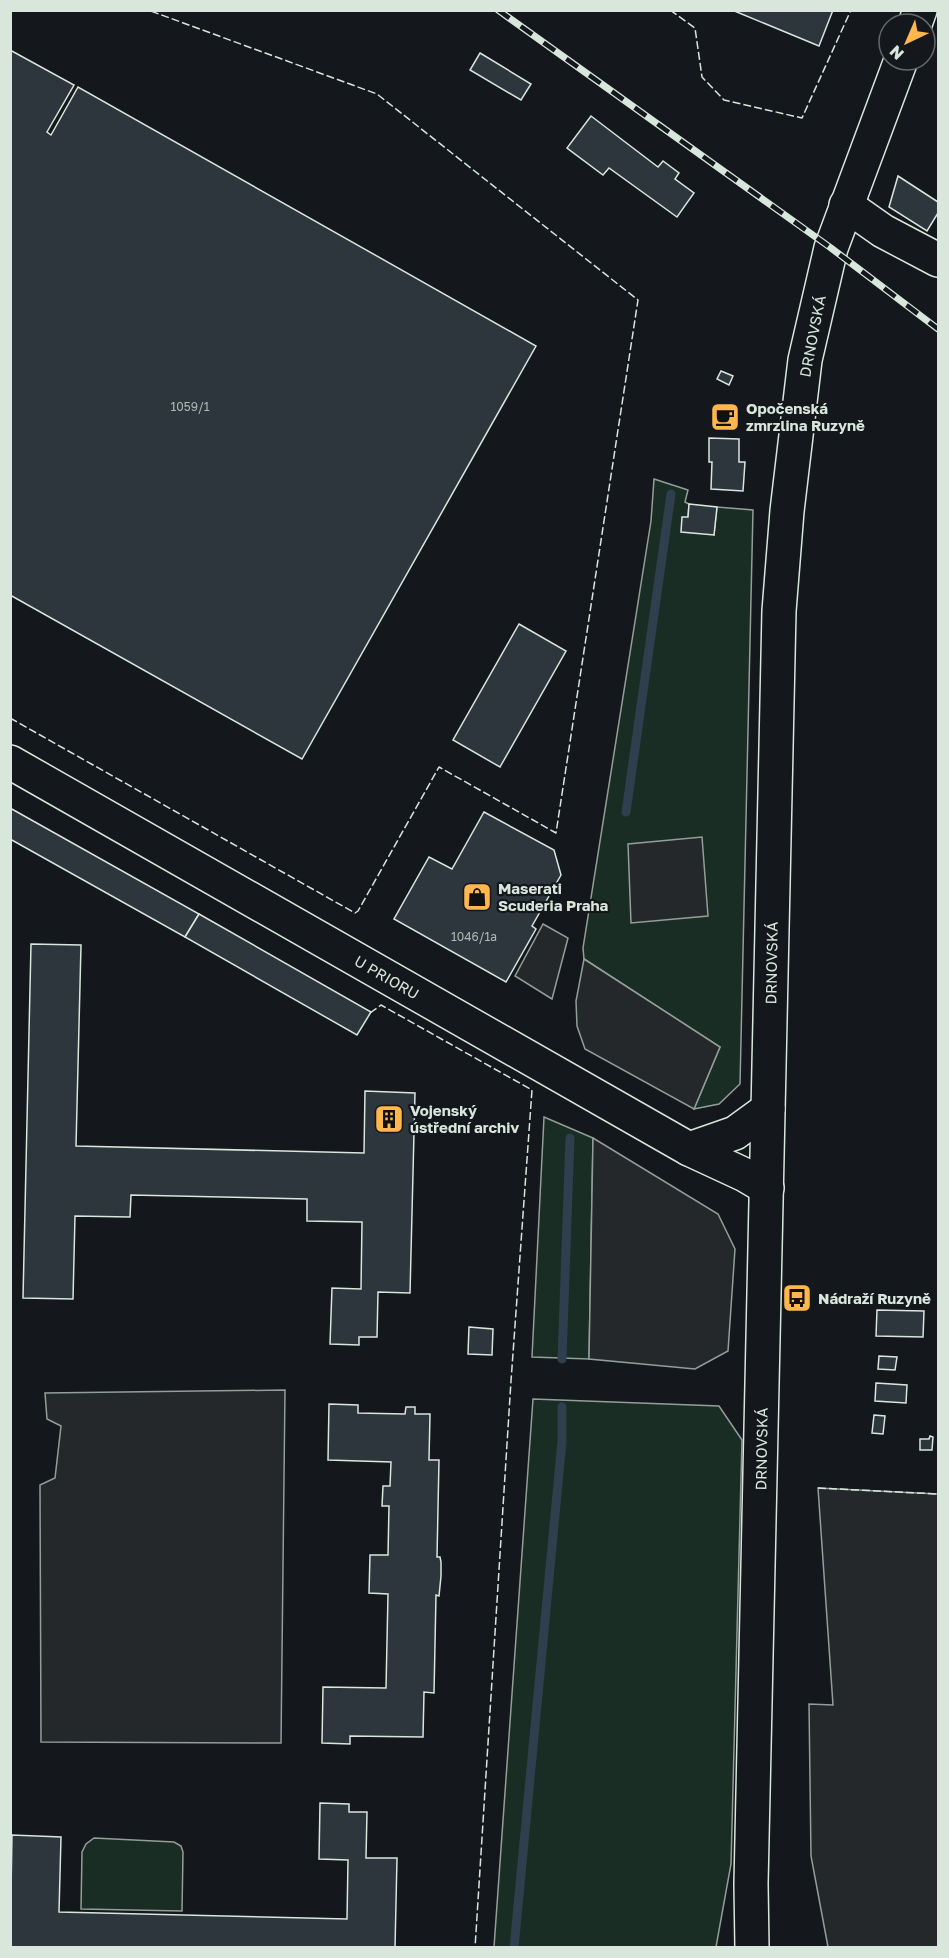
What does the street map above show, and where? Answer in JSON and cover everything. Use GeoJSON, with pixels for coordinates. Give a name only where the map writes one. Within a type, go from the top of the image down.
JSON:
{"type":"FeatureCollection","features":[{"type":"Feature","properties":{"kind":"main road","name":"DRNOVSKÁ"},"geometry":{"type":"LineString","coordinates":[[752,1947],[751,1884],[779,611],[787,511],[805,360],[831,248],[897,72]]}},
{"type":"Feature","properties":{"kind":"main road"},"geometry":{"type":"LineString","coordinates":[[846,205],[883,231],[939,260]]}},
{"type":"Feature","properties":{"kind":"main road","name":"U PRIORU"},"geometry":{"type":"LineString","coordinates":[[10,762],[689,1149],[745,1175],[766,1188]]}},
{"type":"Feature","properties":{"kind":"main road"},"geometry":{"type":"LineString","coordinates":[[689,1149],[735,1133],[768,1109]]}},
{"type":"Feature","properties":{"kind":"main road","name":"DRNOVSKÁ"},"geometry":{"type":"LineString","coordinates":[[738,1947],[751,1884]]}},
{"type":"Feature","properties":{"kind":"green space"},"geometry":{"type":"Polygon","coordinates":[[[654,479],[688,490],[685,502],[689,504],[688,517],[714,535],[717,507],[753,510],[740,1084],[719,1104],[694,1109],[720,1047],[584,959],[583,948],[651,521],[654,479]]]}},
{"type":"Feature","properties":{"kind":"green space"},"geometry":{"type":"Polygon","coordinates":[[[544,1117],[593,1138],[589,1359],[532,1357],[544,1117]]]}},
{"type":"Feature","properties":{"kind":"green space"},"geometry":{"type":"Polygon","coordinates":[[[533,1399],[719,1406],[742,1440],[731,1864],[716,1947],[494,1947],[533,1399]]]}},
{"type":"Feature","properties":{"kind":"green space"},"geometry":{"type":"Polygon","coordinates":[[[94,1838],[174,1842],[181,1846],[183,1852],[182,1911],[81,1909],[82,1852],[86,1844],[94,1838]]]}},
{"type":"Feature","properties":{"kind":"shaded area"},"geometry":{"type":"Polygon","coordinates":[[[702,837],[708,916],[631,923],[628,844],[702,837]]]}},
{"type":"Feature","properties":{"kind":"shaded area"},"geometry":{"type":"Polygon","coordinates":[[[543,924],[568,938],[552,999],[515,976],[543,924]]]}},
{"type":"Feature","properties":{"kind":"shaded area"},"geometry":{"type":"Polygon","coordinates":[[[584,959],[720,1047],[694,1109],[585,1049],[577,1026],[576,1001],[584,959]]]}},
{"type":"Feature","properties":{"kind":"shaded area"},"geometry":{"type":"Polygon","coordinates":[[[593,1138],[718,1214],[735,1249],[728,1351],[695,1369],[589,1359],[593,1138]]]}},
{"type":"Feature","properties":{"kind":"shaded area"},"geometry":{"type":"Polygon","coordinates":[[[285,1390],[281,1743],[41,1742],[40,1485],[55,1478],[61,1426],[47,1419],[45,1393],[285,1390]]]}},
{"type":"Feature","properties":{"kind":"shaded area"},"geometry":{"type":"Polygon","coordinates":[[[818,1488],[938,1494],[938,1947],[828,1947],[811,1856],[809,1704],[833,1705],[818,1488]]]}},
{"type":"Feature","properties":{"kind":"building"},"geometry":{"type":"Polygon","coordinates":[[[732,10],[833,10],[819,46],[732,10]]]}},
{"type":"Feature","properties":{"kind":"building"},"geometry":{"type":"Polygon","coordinates":[[[10,50],[74,85],[47,132],[51,135],[78,87],[536,346],[302,759],[10,595],[10,50]]]}},
{"type":"Feature","properties":{"kind":"building"},"geometry":{"type":"Polygon","coordinates":[[[480,53],[531,84],[521,100],[470,70],[480,53]]]}},
{"type":"Feature","properties":{"kind":"building"},"geometry":{"type":"Polygon","coordinates":[[[591,116],[658,167],[663,161],[679,173],[675,179],[694,193],[677,217],[609,168],[603,175],[567,148],[591,116]]]}},
{"type":"Feature","properties":{"kind":"building"},"geometry":{"type":"Polygon","coordinates":[[[898,176],[938,202],[938,213],[927,231],[889,207],[898,176]]]}},
{"type":"Feature","properties":{"kind":"building"},"geometry":{"type":"Polygon","coordinates":[[[721,371],[733,376],[729,385],[717,379],[721,371]]]}},
{"type":"Feature","properties":{"kind":"building"},"geometry":{"type":"Polygon","coordinates":[[[709,438],[739,439],[739,462],[745,462],[743,491],[711,489],[712,462],[709,462],[709,438]]]}},
{"type":"Feature","properties":{"kind":"building"},"geometry":{"type":"Polygon","coordinates":[[[689,504],[717,507],[714,535],[681,532],[682,517],[688,517],[689,504]]]}},
{"type":"Feature","properties":{"kind":"building"},"geometry":{"type":"Polygon","coordinates":[[[519,624],[566,651],[500,767],[453,740],[519,624]]]}},
{"type":"Feature","properties":{"kind":"building"},"geometry":{"type":"Polygon","coordinates":[[[10,808],[199,914],[185,937],[10,839],[10,808]]]}},
{"type":"Feature","properties":{"kind":"building","name":"Maserati Scuderia Praha"},"geometry":{"type":"Polygon","coordinates":[[[484,812],[554,850],[561,875],[532,926],[536,929],[506,982],[394,919],[429,857],[452,869],[484,812]]]}},
{"type":"Feature","properties":{"kind":"building"},"geometry":{"type":"Polygon","coordinates":[[[199,914],[371,1012],[357,1035],[185,937],[199,914]]]}},
{"type":"Feature","properties":{"kind":"building","name":"Vojenský ústřední archiv"},"geometry":{"type":"Polygon","coordinates":[[[31,944],[81,945],[76,1146],[364,1153],[365,1091],[415,1093],[410,1293],[378,1292],[377,1337],[359,1337],[359,1345],[330,1344],[332,1288],[361,1289],[362,1222],[307,1221],[307,1199],[131,1195],[130,1217],[75,1216],[73,1299],[23,1298],[31,944]]]}},
{"type":"Feature","properties":{"kind":"building"},"geometry":{"type":"Polygon","coordinates":[[[877,1310],[924,1311],[923,1337],[876,1336],[877,1310]]]}},
{"type":"Feature","properties":{"kind":"building"},"geometry":{"type":"Polygon","coordinates":[[[469,1327],[493,1329],[492,1355],[468,1354],[469,1327]]]}},
{"type":"Feature","properties":{"kind":"building"},"geometry":{"type":"Polygon","coordinates":[[[879,1356],[897,1357],[895,1370],[878,1369],[879,1356]]]}},
{"type":"Feature","properties":{"kind":"building"},"geometry":{"type":"Polygon","coordinates":[[[876,1383],[907,1385],[906,1403],[875,1401],[876,1383]]]}},
{"type":"Feature","properties":{"kind":"building"},"geometry":{"type":"Polygon","coordinates":[[[329,1404],[358,1405],[358,1413],[405,1414],[406,1407],[415,1407],[415,1414],[430,1414],[429,1460],[439,1460],[437,1557],[440,1557],[441,1576],[439,1596],[436,1595],[434,1693],[424,1692],[423,1737],[350,1736],[350,1744],[322,1743],[323,1687],[386,1688],[388,1594],[369,1593],[370,1555],[388,1555],[389,1506],[382,1506],[383,1486],[390,1486],[391,1462],[328,1460],[329,1404]]]}},
{"type":"Feature","properties":{"kind":"building"},"geometry":{"type":"Polygon","coordinates":[[[874,1415],[885,1416],[883,1434],[872,1433],[874,1415]]]}},
{"type":"Feature","properties":{"kind":"building"},"geometry":{"type":"Polygon","coordinates":[[[930,1436],[933,1437],[932,1450],[920,1450],[920,1439],[929,1439],[930,1436]]]}},
{"type":"Feature","properties":{"kind":"building"},"geometry":{"type":"Polygon","coordinates":[[[320,1803],[349,1804],[349,1812],[367,1812],[366,1858],[397,1858],[395,1948],[10,1948],[12,1835],[61,1837],[59,1912],[347,1919],[348,1860],[319,1859],[320,1803]]]}},
{"type":"Feature","properties":{"kind":"waterway"},"geometry":{"type":"LineString","coordinates":[[626,812],[671,494]]}},
{"type":"Feature","properties":{"kind":"waterway"},"geometry":{"type":"LineString","coordinates":[[562,1359],[570,1138]]}},
{"type":"Feature","properties":{"kind":"waterway"},"geometry":{"type":"LineString","coordinates":[[514,1948],[562,1441],[562,1407]]}},
{"type":"Feature","properties":{"kind":"railway"},"geometry":{"type":"LineString","coordinates":[[498,10],[831,248],[938,329]]}},
{"type":"Feature","properties":{"kind":"fence"},"geometry":{"type":"LineString","coordinates":[[10,718],[355,913],[439,767],[556,833],[638,300],[377,94],[148,10]]}},
{"type":"Feature","properties":{"kind":"fence"},"geometry":{"type":"LineString","coordinates":[[670,10],[695,28],[702,77],[724,100],[802,118],[851,10]]}},
{"type":"Feature","properties":{"kind":"fence"},"geometry":{"type":"LineString","coordinates":[[370,1013],[381,1005],[532,1090],[475,1948]]}},
{"type":"Feature","properties":{"kind":"fence"},"geometry":{"type":"LineString","coordinates":[[818,1488],[938,1494]]}},
{"type":"Feature","properties":{"kind":"place","name":"Opočenská zmrzlina Ruzyně"},"geometry":{"type":"Point","coordinates":[725,417]}},
{"type":"Feature","properties":{"kind":"place","name":"Maserati Scuderia Praha"},"geometry":{"type":"Point","coordinates":[477,897]}},
{"type":"Feature","properties":{"kind":"place","name":"Vojenský ústřední archiv"},"geometry":{"type":"Point","coordinates":[389,1119]}},
{"type":"Feature","properties":{"kind":"place","name":"Nádraží Ruzyně"},"geometry":{"type":"Point","coordinates":[797,1298]}}]}
